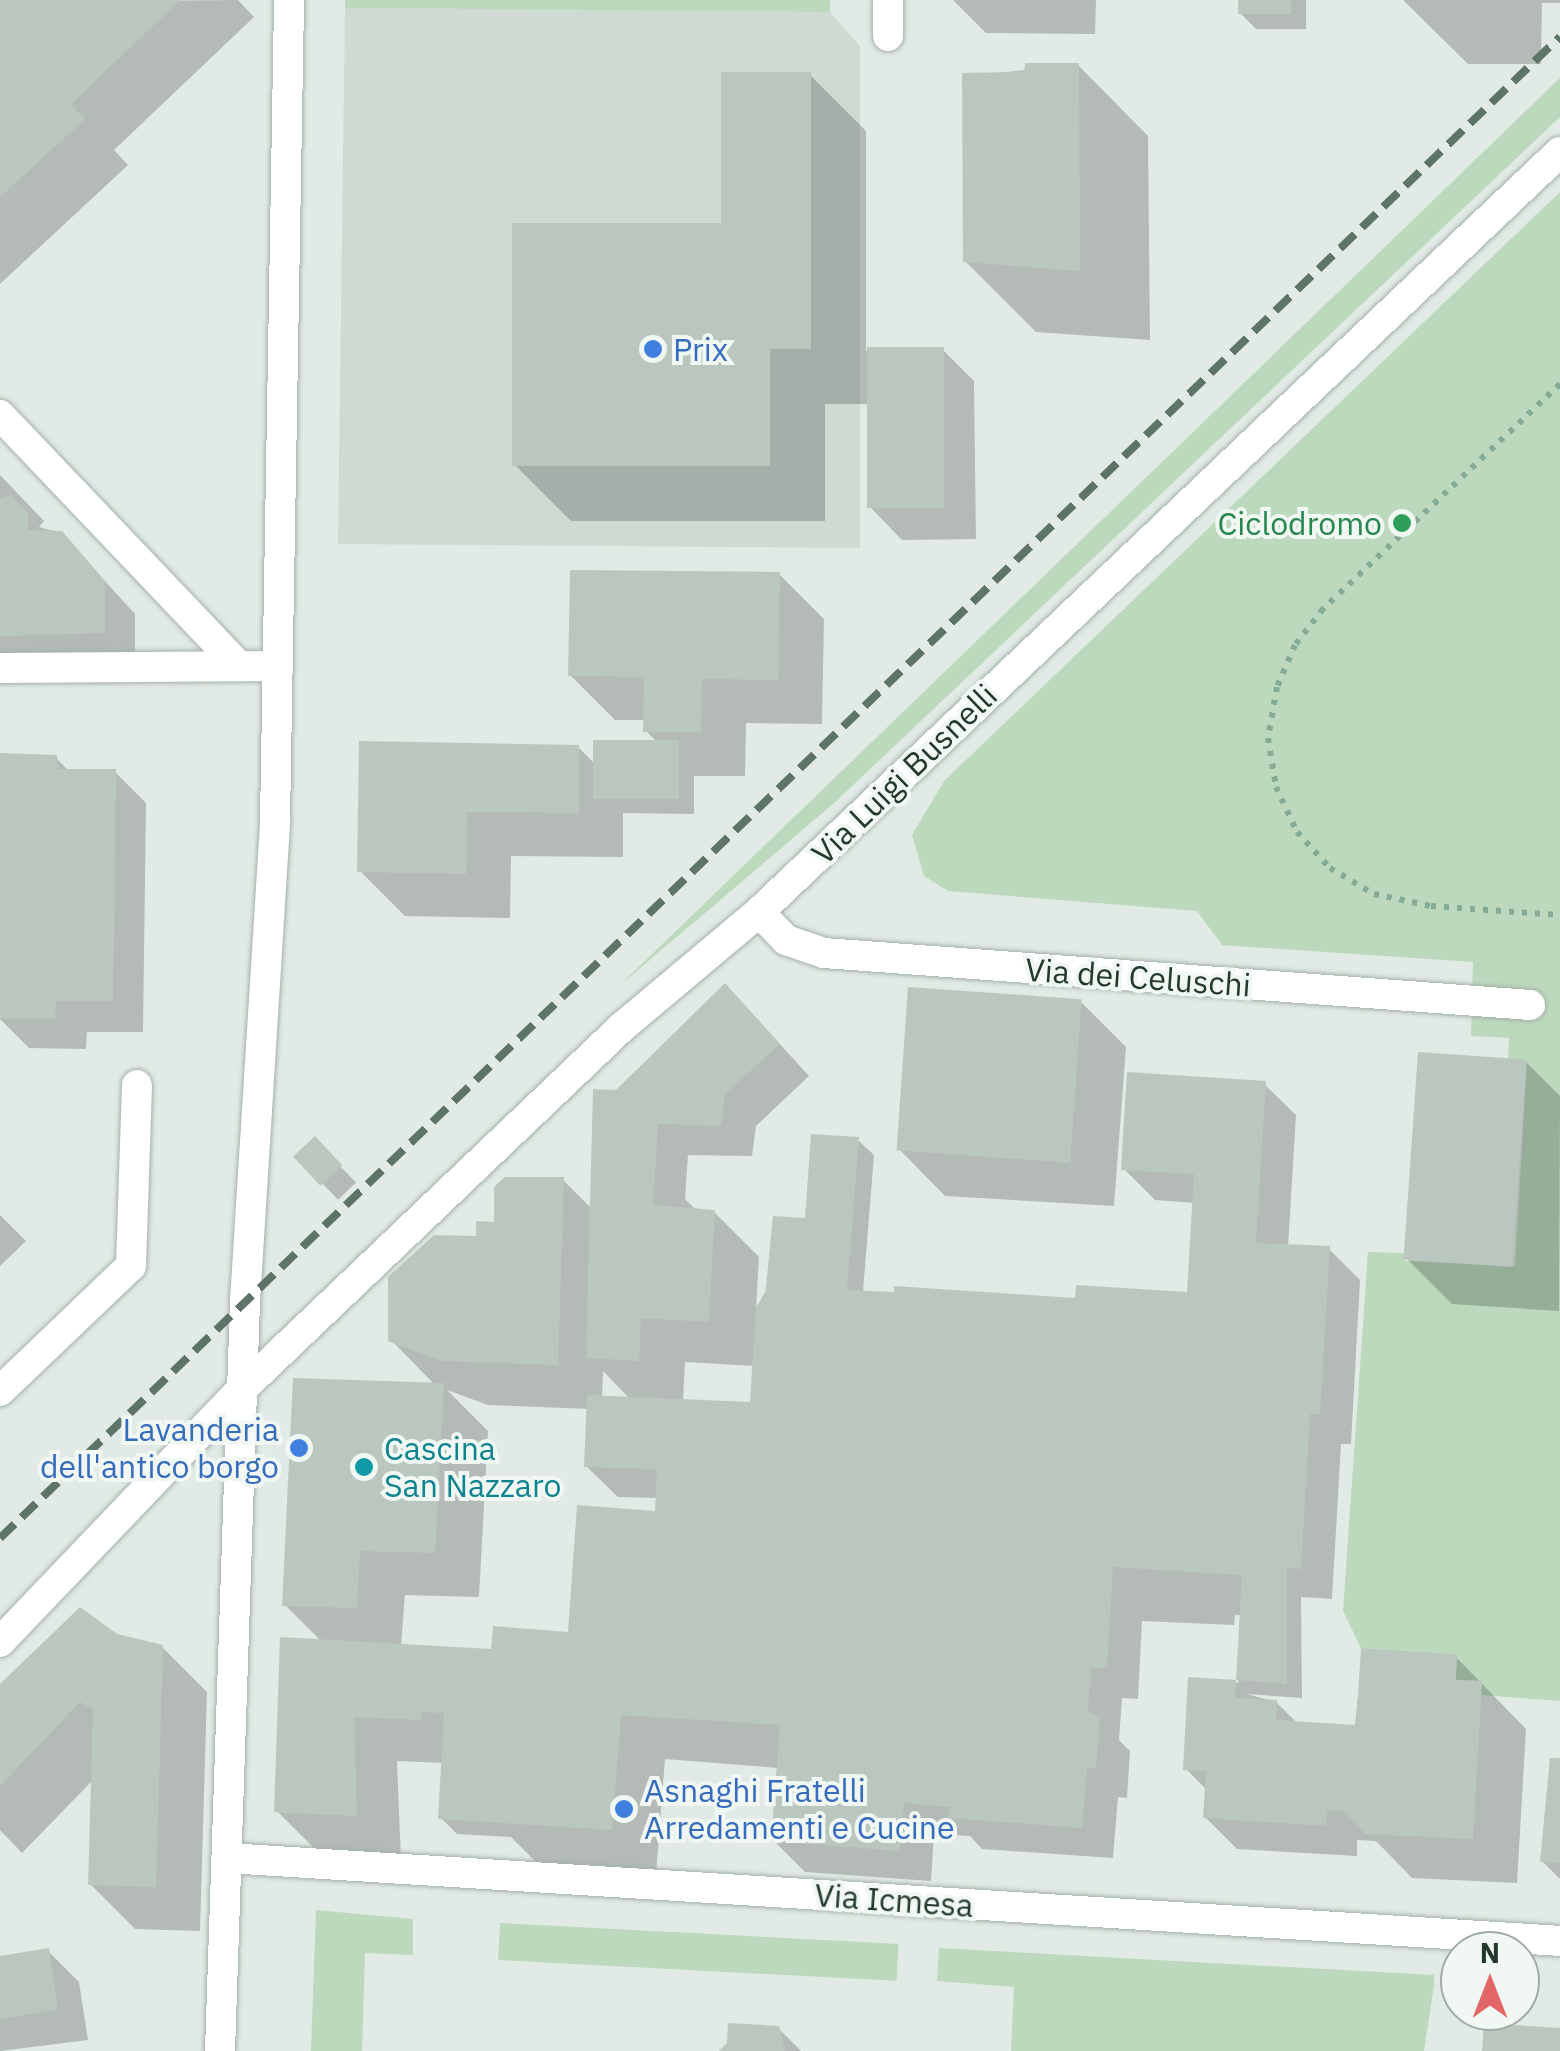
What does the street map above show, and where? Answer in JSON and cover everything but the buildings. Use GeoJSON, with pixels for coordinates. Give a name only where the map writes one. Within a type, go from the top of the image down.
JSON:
{"type":"FeatureCollection","features":[{"type":"Feature","properties":{"kind":"street"},"geometry":{"type":"LineString","coordinates":[[220,2051],[242,1389],[274,840],[289,0]]}},
{"type":"Feature","properties":{"kind":"street"},"geometry":{"type":"LineString","coordinates":[[888,0],[888,36]]}},
{"type":"Feature","properties":{"kind":"street","name":"Via Luigi Busnelli"},"geometry":{"type":"LineString","coordinates":[[0,1642],[242,1389],[622,1027],[759,912],[1560,152]]}},
{"type":"Feature","properties":{"kind":"street"},"geometry":{"type":"LineString","coordinates":[[0,415],[238,666]]}},
{"type":"Feature","properties":{"kind":"street"},"geometry":{"type":"LineString","coordinates":[[0,668],[277,666]]}},
{"type":"Feature","properties":{"kind":"street","name":"Via dei Celuschi"},"geometry":{"type":"LineString","coordinates":[[759,912],[786,940],[824,953],[1530,1005]]}},
{"type":"Feature","properties":{"kind":"street"},"geometry":{"type":"LineString","coordinates":[[0,1391],[131,1266],[137,1084]]}},
{"type":"Feature","properties":{"kind":"street","name":"Via Icmesa"},"geometry":{"type":"LineString","coordinates":[[227,1858],[1560,1941]]}},
{"type":"Feature","properties":{"kind":"path"},"geometry":{"type":"LineString","coordinates":[[1560,384],[1323,608],[1283,673],[1268,738],[1276,787],[1297,832],[1330,868],[1374,894],[1431,906],[1560,915]]}},
{"type":"Feature","properties":{"kind":"shaded area"},"geometry":{"type":"Polygon","coordinates":[[[345,8],[830,12],[860,46],[860,548],[338,544],[345,8]]]}},
{"type":"Feature","properties":{"kind":"green space"},"geometry":{"type":"Polygon","coordinates":[[[345,0],[830,0],[830,12],[345,8],[345,0]]]}},
{"type":"Feature","properties":{"kind":"green space"},"geometry":{"type":"Polygon","coordinates":[[[1560,78],[1560,117],[833,804],[619,986],[1560,78]]]}},
{"type":"Feature","properties":{"kind":"green space","name":"Ciclodromo"},"geometry":{"type":"Polygon","coordinates":[[[1560,192],[1560,1701],[1481,1695],[1482,1681],[1456,1680],[1456,1654],[1361,1648],[1343,1611],[1368,1252],[1405,1253],[1405,1261],[1515,1266],[1527,1060],[1508,1059],[1509,1038],[1471,1036],[1473,962],[1222,945],[1197,911],[948,891],[924,876],[912,835],[944,781],[1560,192]]]}},
{"type":"Feature","properties":{"kind":"green space"},"geometry":{"type":"Polygon","coordinates":[[[316,1910],[413,1919],[413,1955],[365,1953],[362,2051],[311,2051],[316,1910]]]}},
{"type":"Feature","properties":{"kind":"green space"},"geometry":{"type":"Polygon","coordinates":[[[500,1923],[898,1944],[897,1981],[498,1960],[500,1923]]]}},
{"type":"Feature","properties":{"kind":"green space"},"geometry":{"type":"Polygon","coordinates":[[[939,1948],[1434,1975],[1434,1985],[1424,2051],[1011,2051],[1014,1987],[937,1981],[939,1948]]]}},
{"type":"Feature","properties":{"kind":"railway"},"geometry":{"type":"LineString","coordinates":[[0,1538],[1560,37]]}},
{"type":"Feature","properties":{"kind":"place","name":"Prix"},"geometry":{"type":"Point","coordinates":[653,349]}},
{"type":"Feature","properties":{"kind":"place","name":"Ciclodromo"},"geometry":{"type":"Point","coordinates":[1402,523]}},
{"type":"Feature","properties":{"kind":"place","name":"Lavanderia dell'antico borgo"},"geometry":{"type":"Point","coordinates":[299,1448]}},
{"type":"Feature","properties":{"kind":"place","name":"Cascina San Nazzaro"},"geometry":{"type":"Point","coordinates":[364,1467]}},
{"type":"Feature","properties":{"kind":"place","name":"Asnaghi Fratelli Arredamenti e Cucine"},"geometry":{"type":"Point","coordinates":[624,1809]}}]}
